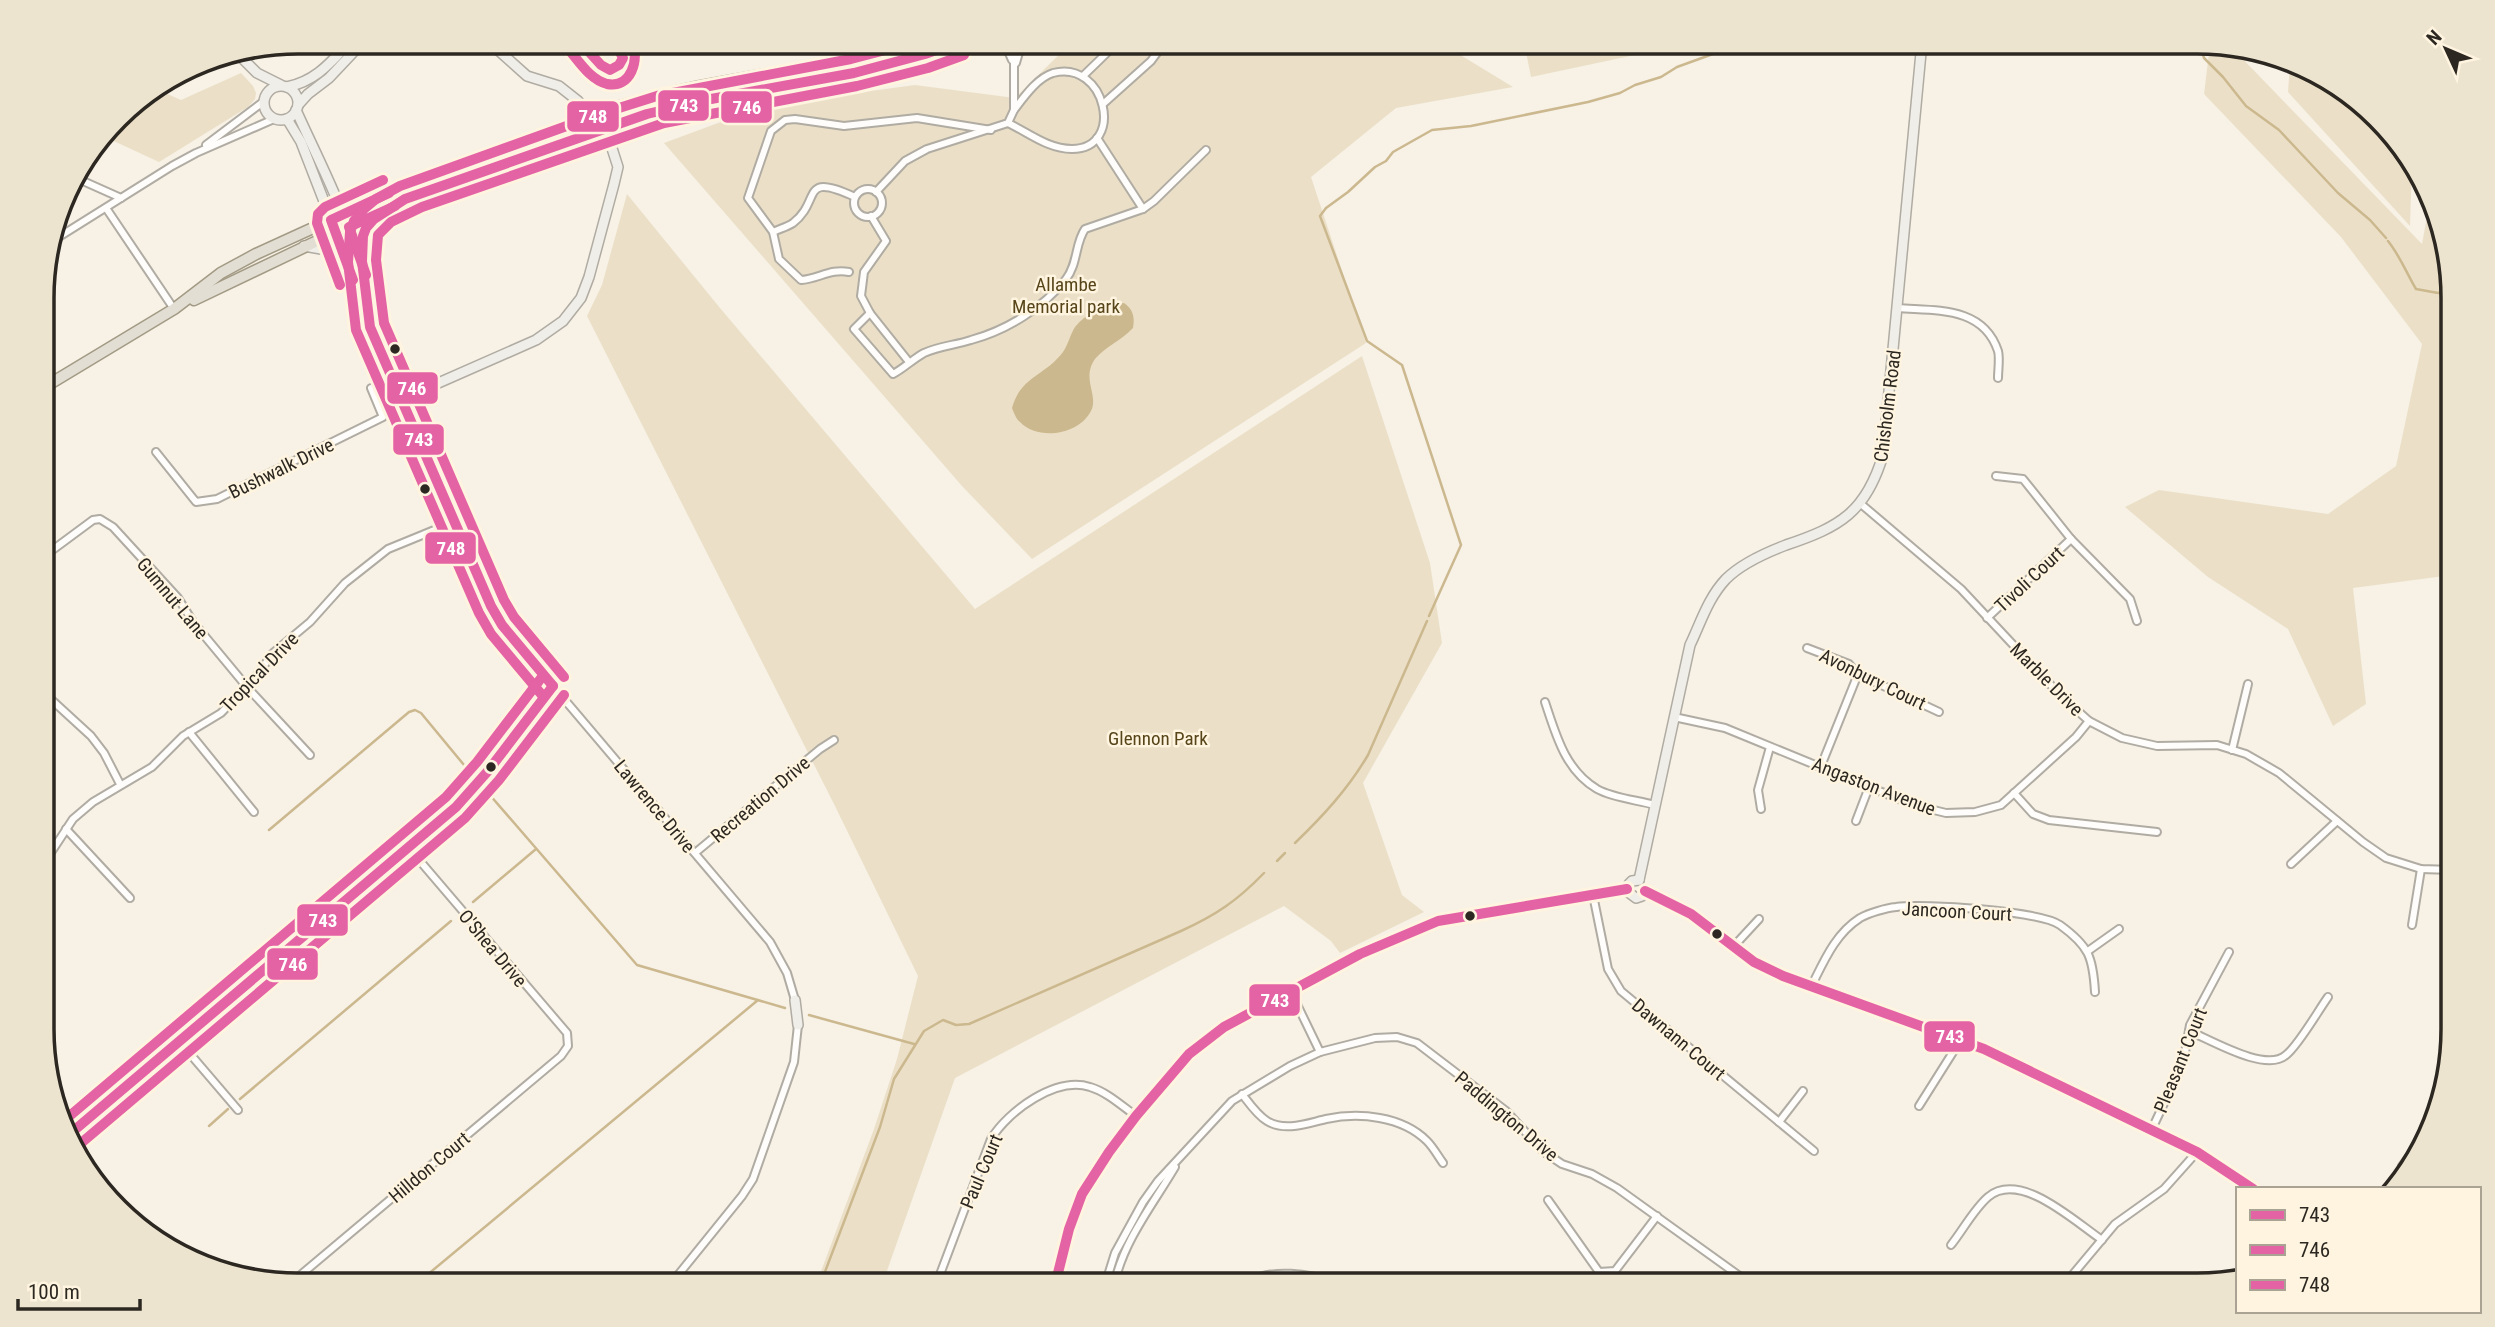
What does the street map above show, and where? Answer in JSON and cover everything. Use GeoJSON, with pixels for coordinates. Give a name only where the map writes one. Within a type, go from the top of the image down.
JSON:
{"type":"FeatureCollection","features":[{"type":"Feature","properties":{"kind":"main road"},"geometry":{"type":"LineString","coordinates":[[174,309],[221,273],[426,176],[621,106],[702,84],[863,54]]}},
{"type":"Feature","properties":{"kind":"main road"},"geometry":{"type":"LineString","coordinates":[[55,381],[174,309],[347,225],[469,175],[632,118],[673,107],[869,70],[926,54]]}},
{"type":"Feature","properties":{"kind":"street"},"geometry":{"type":"LineString","coordinates":[[196,153],[264,99],[272,88],[314,78],[338,54]]}},
{"type":"Feature","properties":{"kind":"street"},"geometry":{"type":"LineString","coordinates":[[63,234],[196,153],[274,119],[286,119],[308,94],[329,78],[352,54]]}},
{"type":"Feature","properties":{"kind":"street"},"geometry":{"type":"LineString","coordinates":[[402,399],[536,341],[563,321],[580,298],[589,277],[618,167],[612,146],[578,101],[559,86],[527,76],[502,54]]}},
{"type":"Feature","properties":{"kind":"street"},"geometry":{"type":"LineString","coordinates":[[1010,54],[1014,68]]}},
{"type":"Feature","properties":{"kind":"street"},"geometry":{"type":"LineString","coordinates":[[1014,54],[1014,110]]}},
{"type":"Feature","properties":{"kind":"street"},"geometry":{"type":"LineString","coordinates":[[1014,68],[1018,54]]}},
{"type":"Feature","properties":{"kind":"street"},"geometry":{"type":"LineString","coordinates":[[1083,76],[1106,54]]}},
{"type":"Feature","properties":{"kind":"street"},"geometry":{"type":"LineString","coordinates":[[1103,104],[1156,54]]}},
{"type":"Feature","properties":{"kind":"street","name":"Chisholm Road"},"geometry":{"type":"LineString","coordinates":[[1639,880],[1690,645],[1705,609],[1726,579],[1755,558],[1815,536],[1832,526],[1861,504],[1876,479],[1883,456],[1921,54]]}},
{"type":"Feature","properties":{"kind":"street"},"geometry":{"type":"LineString","coordinates":[[245,61],[257,73],[295,93],[297,107]]}},
{"type":"Feature","properties":{"kind":"street"},"geometry":{"type":"LineString","coordinates":[[257,73],[266,111],[274,119]]}},
{"type":"Feature","properties":{"kind":"street"},"geometry":{"type":"LineString","coordinates":[[876,192],[905,161],[927,149],[1008,123],[1027,93],[1053,73],[1083,76],[1094,86],[1103,104],[1103,126],[1097,138],[1085,147],[1071,149],[1035,139],[1008,123]]}},
{"type":"Feature","properties":{"kind":"street","name":"Lawrence Drive"},"geometry":{"type":"LineString","coordinates":[[297,107],[347,225],[361,270],[369,306],[370,327]]}},
{"type":"Feature","properties":{"kind":"street"},"geometry":{"type":"LineString","coordinates":[[849,271],[838,270],[813,279],[800,280],[779,258],[773,232],[748,198],[771,131],[785,120],[796,119],[844,126],[917,118],[991,130]]}},
{"type":"Feature","properties":{"kind":"street","name":"Lawrence Drive"},"geometry":{"type":"LineString","coordinates":[[286,119],[301,142],[336,232],[360,307],[497,617],[770,942],[786,973],[798,1025],[794,1062],[753,1178],[742,1196],[680,1273]]}},
{"type":"Feature","properties":{"kind":"street"},"geometry":{"type":"LineString","coordinates":[[1097,138],[1143,209]]}},
{"type":"Feature","properties":{"kind":"street"},"geometry":{"type":"LineString","coordinates":[[870,313],[855,330],[892,374],[932,351],[991,334],[1035,308],[1068,277],[1076,262],[1082,234],[1086,229],[1143,209],[1206,150]]}},
{"type":"Feature","properties":{"kind":"street"},"geometry":{"type":"LineString","coordinates":[[84,181],[121,198]]}},
{"type":"Feature","properties":{"kind":"street"},"geometry":{"type":"LineString","coordinates":[[773,232],[793,223],[813,192],[819,188],[836,188],[855,197]]}},
{"type":"Feature","properties":{"kind":"street"},"geometry":{"type":"LineString","coordinates":[[866,190],[876,192],[881,205],[877,213],[866,217],[855,208],[855,197],[866,190]]}},
{"type":"Feature","properties":{"kind":"street"},"geometry":{"type":"LineString","coordinates":[[106,208],[174,309]]}},
{"type":"Feature","properties":{"kind":"street"},"geometry":{"type":"LineString","coordinates":[[361,270],[366,228],[386,208]]}},
{"type":"Feature","properties":{"kind":"street"},"geometry":{"type":"LineString","coordinates":[[871,216],[886,240],[864,272],[861,296],[870,313],[909,362]]}},
{"type":"Feature","properties":{"kind":"street"},"geometry":{"type":"LineString","coordinates":[[304,246],[327,250],[340,266],[351,274]]}},
{"type":"Feature","properties":{"kind":"street"},"geometry":{"type":"LineString","coordinates":[[1898,308],[1951,312],[1972,317],[1986,332],[1998,352],[1998,378]]}},
{"type":"Feature","properties":{"kind":"street","name":"Bushwalk Drive"},"geometry":{"type":"LineString","coordinates":[[156,452],[195,502],[217,499],[383,417],[371,388]]}},
{"type":"Feature","properties":{"kind":"street","name":"Tivoli Court"},"geometry":{"type":"LineString","coordinates":[[1996,476],[2023,480],[2071,539],[2130,599],[2137,621]]}},
{"type":"Feature","properties":{"kind":"street","name":"Marble Drive"},"geometry":{"type":"LineString","coordinates":[[1861,504],[1961,589],[2061,696],[2089,721],[2122,738],[2157,746],[2217,745],[2246,754],[2279,773],[2386,858],[2421,869],[2441,870]]}},
{"type":"Feature","properties":{"kind":"street","name":"Gumnut Lane"},"geometry":{"type":"LineString","coordinates":[[55,548],[93,520],[100,519],[113,527],[178,598],[193,622],[247,687],[310,755]]}},
{"type":"Feature","properties":{"kind":"street","name":"Tropical Drive"},"geometry":{"type":"LineString","coordinates":[[54,847],[73,819],[93,802],[152,767],[189,732],[221,713],[247,687],[273,653],[310,622],[345,583],[388,549],[454,522]]}},
{"type":"Feature","properties":{"kind":"street","name":"Tivoli Court"},"geometry":{"type":"LineString","coordinates":[[1987,618],[2071,539]]}},
{"type":"Feature","properties":{"kind":"street","name":"Avonbury Court"},"geometry":{"type":"LineString","coordinates":[[1807,648],[1849,664],[1858,674],[1939,712]]}},
{"type":"Feature","properties":{"kind":"street"},"geometry":{"type":"LineString","coordinates":[[1821,766],[1858,674]]}},
{"type":"Feature","properties":{"kind":"street"},"geometry":{"type":"LineString","coordinates":[[2232,750],[2248,684]]}},
{"type":"Feature","properties":{"kind":"street"},"geometry":{"type":"LineString","coordinates":[[76,1129],[472,791],[553,685]]}},
{"type":"Feature","properties":{"kind":"street"},"geometry":{"type":"LineString","coordinates":[[54,702],[91,736],[104,753],[120,784]]}},
{"type":"Feature","properties":{"kind":"street"},"geometry":{"type":"LineString","coordinates":[[1545,702],[1560,747],[1577,774],[1599,790],[1655,806]]}},
{"type":"Feature","properties":{"kind":"street","name":"Angaston Avenue"},"geometry":{"type":"LineString","coordinates":[[1674,717],[1725,728],[1917,806],[1947,813],[1975,812],[2001,805],[2076,737],[2089,721]]}},
{"type":"Feature","properties":{"kind":"street"},"geometry":{"type":"LineString","coordinates":[[189,732],[254,812]]}},
{"type":"Feature","properties":{"kind":"street","name":"Recreation Drive"},"geometry":{"type":"LineString","coordinates":[[695,853],[834,740]]}},
{"type":"Feature","properties":{"kind":"street"},"geometry":{"type":"LineString","coordinates":[[1761,809],[1758,790],[1770,747]]}},
{"type":"Feature","properties":{"kind":"street"},"geometry":{"type":"LineString","coordinates":[[1856,821],[1869,787]]}},
{"type":"Feature","properties":{"kind":"street"},"geometry":{"type":"LineString","coordinates":[[2014,793],[2033,814],[2049,820],[2157,832]]}},
{"type":"Feature","properties":{"kind":"street"},"geometry":{"type":"LineString","coordinates":[[2291,864],[2337,821]]}},
{"type":"Feature","properties":{"kind":"street"},"geometry":{"type":"LineString","coordinates":[[66,829],[130,898]]}},
{"type":"Feature","properties":{"kind":"street","name":"O'Shea Drive"},"geometry":{"type":"LineString","coordinates":[[408,848],[567,1033],[566,1050]]}},
{"type":"Feature","properties":{"kind":"street"},"geometry":{"type":"LineString","coordinates":[[2412,925],[2421,869]]}},
{"type":"Feature","properties":{"kind":"street"},"geometry":{"type":"LineString","coordinates":[[1058,1273],[1069,1229],[1083,1194],[1136,1116],[1189,1054],[1224,1027],[1360,954],[1438,920],[1627,889],[1632,881],[1639,880],[1645,885],[1642,896],[1636,898],[1630,895],[1627,889]]}},
{"type":"Feature","properties":{"kind":"street"},"geometry":{"type":"LineString","coordinates":[[1645,891],[1691,914],[1754,962],[1811,987],[1984,1049],[2197,1152],[2250,1187]]}},
{"type":"Feature","properties":{"kind":"street","name":"Dawnann Court"},"geometry":{"type":"LineString","coordinates":[[1593,895],[1608,969],[1621,990],[1814,1151]]}},
{"type":"Feature","properties":{"kind":"street","name":"Jancoon Court"},"geometry":{"type":"LineString","coordinates":[[1811,987],[1836,939],[1861,918],[1894,907],[1930,905],[2034,915],[2057,923],[2088,951]]}},
{"type":"Feature","properties":{"kind":"street"},"geometry":{"type":"LineString","coordinates":[[1734,946],[1759,919]]}},
{"type":"Feature","properties":{"kind":"street"},"geometry":{"type":"LineString","coordinates":[[2095,992],[2094,965],[2088,951],[2119,929]]}},
{"type":"Feature","properties":{"kind":"street","name":"Pleasant Court"},"geometry":{"type":"LineString","coordinates":[[2151,1130],[2183,1063],[2189,1031],[2229,951]]}},
{"type":"Feature","properties":{"kind":"street"},"geometry":{"type":"LineString","coordinates":[[1291,992],[1320,1052]]}},
{"type":"Feature","properties":{"kind":"street"},"geometry":{"type":"LineString","coordinates":[[2189,1031],[2253,1059],[2271,1061],[2286,1056],[2328,997]]}},
{"type":"Feature","properties":{"kind":"street","name":"Paddington Drive"},"geometry":{"type":"LineString","coordinates":[[1109,1273],[1115,1253],[1129,1226],[1158,1181],[1223,1108],[1241,1094],[1320,1052],[1375,1038],[1397,1037],[1417,1043],[1507,1111],[1544,1152],[1562,1164],[1609,1183],[1734,1272]]}},
{"type":"Feature","properties":{"kind":"street"},"geometry":{"type":"LineString","coordinates":[[179,1041],[239,1110]]}},
{"type":"Feature","properties":{"kind":"street"},"geometry":{"type":"LineString","coordinates":[[1919,1106],[1960,1041]]}},
{"type":"Feature","properties":{"kind":"street","name":"Hilldon Court"},"geometry":{"type":"LineString","coordinates":[[304,1273],[566,1050]]}},
{"type":"Feature","properties":{"kind":"street","name":"Paul Court"},"geometry":{"type":"LineString","coordinates":[[941,1273],[991,1139],[1014,1112],[1055,1088],[1070,1084],[1092,1087],[1136,1116]]}},
{"type":"Feature","properties":{"kind":"street"},"geometry":{"type":"LineString","coordinates":[[1779,1122],[1803,1091]]}},
{"type":"Feature","properties":{"kind":"street"},"geometry":{"type":"LineString","coordinates":[[1241,1094],[1258,1114],[1276,1125],[1299,1125],[1353,1116],[1382,1119],[1403,1125],[1429,1143],[1443,1163]]}},
{"type":"Feature","properties":{"kind":"street"},"geometry":{"type":"LineString","coordinates":[[2074,1272],[2115,1224],[2164,1189],[2197,1152]]}},
{"type":"Feature","properties":{"kind":"street","name":"Paddington Drive"},"geometry":{"type":"LineString","coordinates":[[1118,1273],[1136,1226],[1181,1157]]}},
{"type":"Feature","properties":{"kind":"street"},"geometry":{"type":"LineString","coordinates":[[1951,1245],[1987,1198],[2001,1189],[2031,1192],[2102,1240]]}},
{"type":"Feature","properties":{"kind":"street"},"geometry":{"type":"LineString","coordinates":[[1548,1200],[1599,1272],[1615,1271],[1657,1216]]}},
{"type":"Feature","properties":{"kind":"green space","name":"Allambe Memorial park"},"geometry":{"type":"Polygon","coordinates":[[[1060,54],[1459,54],[1513,87],[1396,108],[1311,177],[1366,343],[1032,559],[962,486],[664,143],[767,105],[915,85],[1015,98],[1060,54]]]}},
{"type":"Feature","properties":{"kind":"green space"},"geometry":{"type":"Polygon","coordinates":[[[1526,54],[1638,54],[1635,55],[1531,77],[1526,54]]]}},
{"type":"Feature","properties":{"kind":"green space"},"geometry":{"type":"Polygon","coordinates":[[[2209,55],[2242,58],[2422,244],[2427,217],[2439,266],[2441,576],[2353,588],[2366,704],[2333,726],[2288,629],[2208,577],[2125,507],[2159,490],[2328,514],[2396,466],[2422,344],[2341,237],[2204,94],[2209,55]]]}},
{"type":"Feature","properties":{"kind":"green space"},"geometry":{"type":"Polygon","coordinates":[[[241,73],[256,93],[255,99],[248,107],[159,162],[112,140],[137,115],[166,93],[181,100],[241,73]]]}},
{"type":"Feature","properties":{"kind":"green space"},"geometry":{"type":"Polygon","coordinates":[[[2289,73],[2332,95],[2380,137],[2411,182],[2410,226],[2288,92],[2289,73]]]}},
{"type":"Feature","properties":{"kind":"green space","name":"Glennon Park"},"geometry":{"type":"Polygon","coordinates":[[[627,194],[975,609],[1362,356],[1430,563],[1442,643],[1363,783],[1402,895],[1424,912],[1340,953],[1331,941],[1284,906],[955,1078],[886,1273],[821,1273],[897,1059],[918,976],[587,316],[602,285],[627,194]]]}},
{"type":"Feature","properties":{"kind":"shaded area"},"geometry":{"type":"Polygon","coordinates":[[[1124,303],[1133,314],[1133,328],[1099,355],[1091,366],[1093,405],[1085,419],[1077,426],[1058,433],[1037,432],[1020,422],[1012,408],[1016,397],[1027,383],[1063,352],[1075,327],[1097,310],[1124,303]]]}},
{"type":"Feature","properties":{"kind":"waterway"},"geometry":{"type":"LineString","coordinates":[[1429,616],[1461,545],[1402,365],[1367,341],[1320,216],[1375,167],[1386,161],[1393,152],[1432,130],[1471,126],[1588,102],[1620,93],[1713,54]]}},
{"type":"Feature","properties":{"kind":"waterway"},"geometry":{"type":"LineString","coordinates":[[2203,54],[2246,106],[2279,130],[2338,193],[2370,220],[2386,238]]}},
{"type":"Feature","properties":{"kind":"waterway"},"geometry":{"type":"LineString","coordinates":[[2388,241],[2416,289],[2441,292]]}},
{"type":"Feature","properties":{"kind":"waterway"},"geometry":{"type":"LineString","coordinates":[[1295,843],[1334,802],[1368,755],[1427,621]]}},
{"type":"Feature","properties":{"kind":"waterway"},"geometry":{"type":"LineString","coordinates":[[269,830],[409,712],[415,710],[421,713],[469,771]]}},
{"type":"Feature","properties":{"kind":"waterway"},"geometry":{"type":"LineString","coordinates":[[489,794],[637,965],[785,1008]]}},
{"type":"Feature","properties":{"kind":"waterway"},"geometry":{"type":"LineString","coordinates":[[473,902],[536,849]]}},
{"type":"Feature","properties":{"kind":"waterway"},"geometry":{"type":"LineString","coordinates":[[1277,861],[1285,853]]}},
{"type":"Feature","properties":{"kind":"waterway"},"geometry":{"type":"LineString","coordinates":[[825,1273],[880,1127],[894,1079],[924,1031],[943,1020],[956,1025],[969,1024],[1181,931],[1226,906],[1264,873]]}},
{"type":"Feature","properties":{"kind":"waterway"},"geometry":{"type":"LineString","coordinates":[[240,1099],[451,921]]}},
{"type":"Feature","properties":{"kind":"waterway"},"geometry":{"type":"LineString","coordinates":[[430,1273],[758,1000]]}},
{"type":"Feature","properties":{"kind":"waterway"},"geometry":{"type":"LineString","coordinates":[[809,1015],[914,1044]]}},
{"type":"Feature","properties":{"kind":"waterway"},"geometry":{"type":"LineString","coordinates":[[209,1126],[228,1109]]}},
{"type":"Feature","properties":{"kind":"transit line","name":"746"},"geometry":{"type":"LineString","coordinates":[[573,54],[596,79],[607,84],[622,82],[628,77],[632,71],[635,54]]}},
{"type":"Feature","properties":{"kind":"transit line","name":"743"},"geometry":{"type":"LineString","coordinates":[[591,54],[610,70],[619,65],[623,58],[621,54]]}},
{"type":"Feature","properties":{"kind":"transit line","name":"748"},"geometry":{"type":"LineString","coordinates":[[542,695],[491,634],[479,613],[356,330],[348,262],[350,232],[354,221],[376,199],[400,186],[600,114],[657,96],[870,54]]}},
{"type":"Feature","properties":{"kind":"transit line","name":"743"},"geometry":{"type":"LineString","coordinates":[[553,686],[502,625],[491,606],[370,327],[362,261],[366,228],[374,219],[405,199],[647,114],[711,99],[854,73],[925,54]]}},
{"type":"Feature","properties":{"kind":"transit line","name":"746"},"geometry":{"type":"LineString","coordinates":[[564,677],[514,617],[504,600],[384,323],[376,260],[378,235],[391,222],[422,207],[664,123],[857,86],[928,68],[964,55]]}},
{"type":"Feature","properties":{"kind":"transit line","name":"748"},"geometry":{"type":"LineString","coordinates":[[340,285],[317,223],[318,214],[325,207],[383,180]]}},
{"type":"Feature","properties":{"kind":"transit line","name":"743"},"geometry":{"type":"LineString","coordinates":[[353,280],[331,220],[389,193]]}},
{"type":"Feature","properties":{"kind":"transit line","name":"746"},"geometry":{"type":"LineString","coordinates":[[366,275],[349,227],[395,206]]}},
{"type":"Feature","properties":{"kind":"transit line","name":"748"},"geometry":{"type":"LineString","coordinates":[[71,1115],[446,797],[477,762],[542,677]]}},
{"type":"Feature","properties":{"kind":"transit line","name":"743"},"geometry":{"type":"LineString","coordinates":[[76,1129],[456,807],[488,771],[553,686]]}},
{"type":"Feature","properties":{"kind":"transit line","name":"746"},"geometry":{"type":"LineString","coordinates":[[82,1142],[465,818],[499,780],[564,695]]}},
{"type":"Feature","properties":{"kind":"transit line","name":"743"},"geometry":{"type":"LineString","coordinates":[[1058,1273],[1069,1229],[1082,1194],[1109,1152],[1189,1054],[1224,1027],[1360,954],[1438,921],[1627,889]]}},
{"type":"Feature","properties":{"kind":"transit line","name":"743"},"geometry":{"type":"LineString","coordinates":[[1645,891],[1691,914],[1754,962],[1783,976],[1984,1049],[2197,1152],[2250,1187]]}}]}
